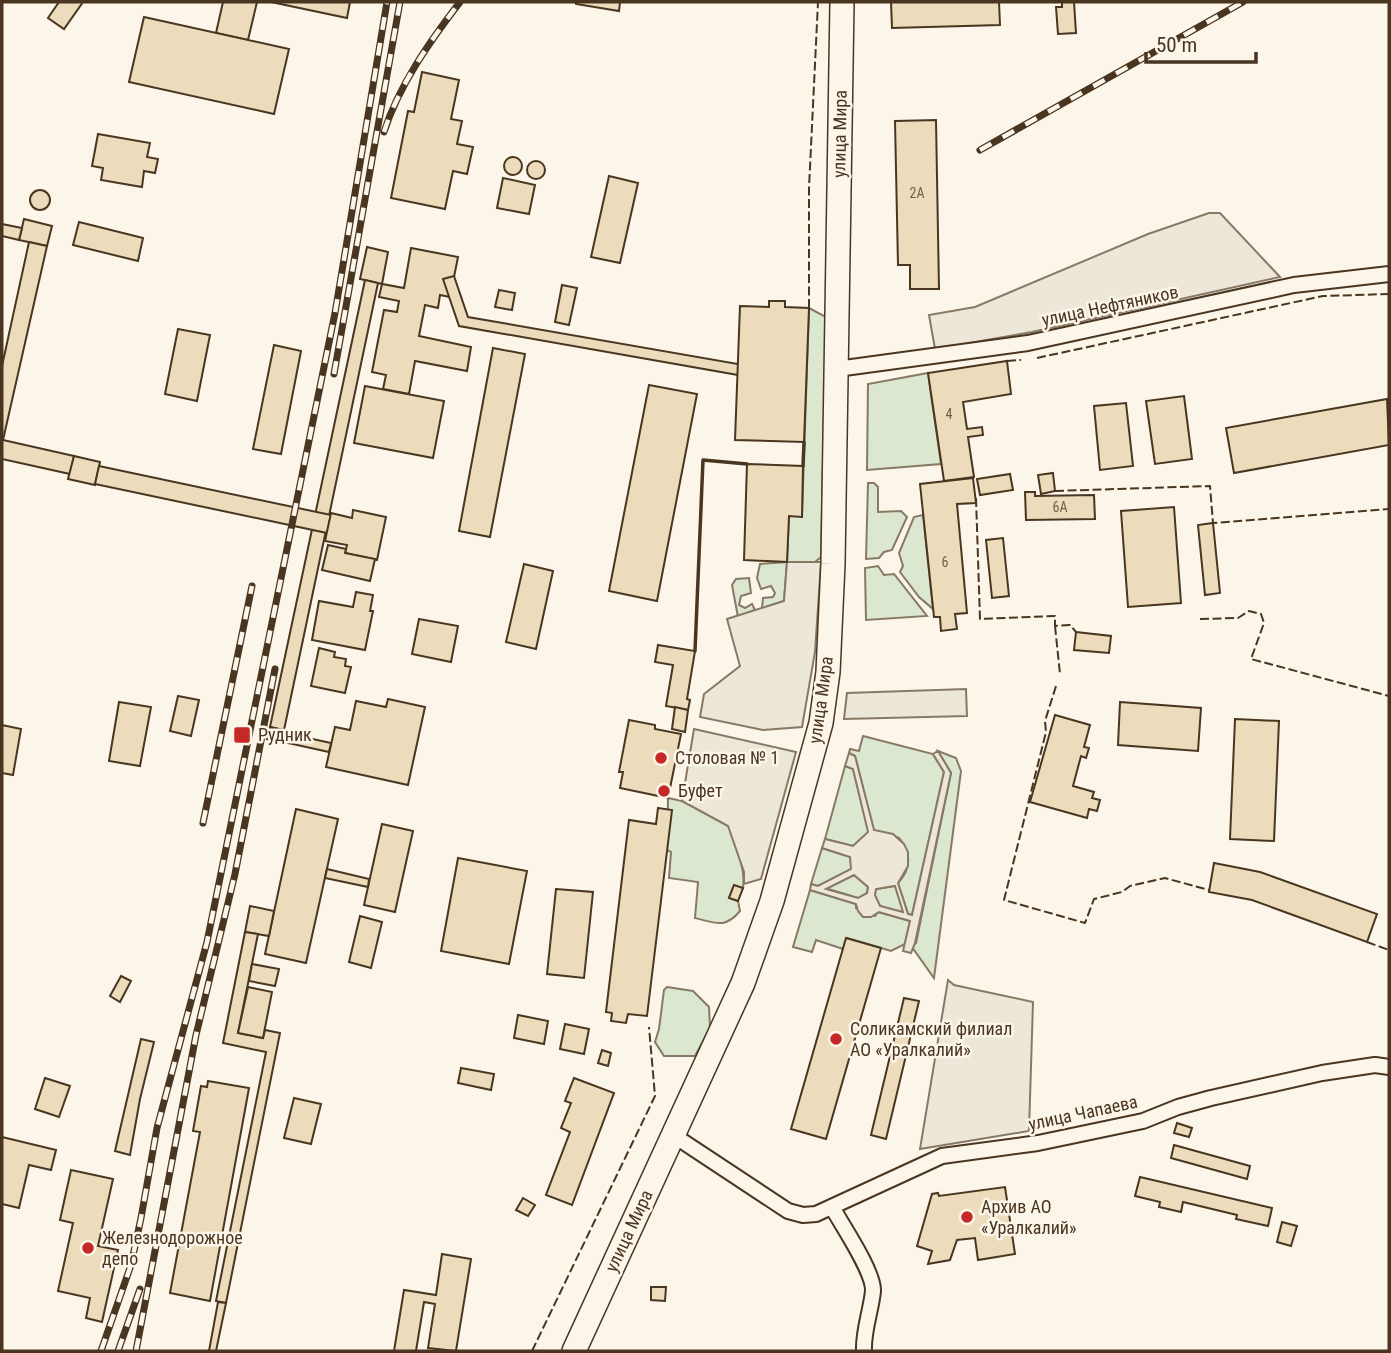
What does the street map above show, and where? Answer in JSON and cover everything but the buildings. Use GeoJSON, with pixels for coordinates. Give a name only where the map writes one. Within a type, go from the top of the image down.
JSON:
{"type":"FeatureCollection","features":[{"type":"Feature","properties":{"kind":"highway","name":"улица Мира"},"geometry":{"type":"LineString","coordinates":[[574,1351],[743,983],[772,901],[821,723],[828,672],[834,564],[842,2]]}},
{"type":"Feature","properties":{"kind":"street","name":"улица Нефтяников"},"geometry":{"type":"LineString","coordinates":[[837,369],[1028,343],[1294,285],[1389,274]]}},
{"type":"Feature","properties":{"kind":"street","name":"улица Чапаева"},"geometry":{"type":"LineString","coordinates":[[673,1135],[788,1211],[803,1215],[816,1214],[942,1156],[1038,1143],[1143,1121],[1211,1098],[1322,1073],[1375,1065],[1389,1067]]}},
{"type":"Feature","properties":{"kind":"street"},"geometry":{"type":"LineString","coordinates":[[832,1207],[862,1259],[873,1287],[864,1351]]}},
{"type":"Feature","properties":{"kind":"green space"},"geometry":{"type":"Polygon","coordinates":[[[809,308],[826,317],[821,557],[815,562],[787,562],[789,516],[802,516],[809,308]]]}},
{"type":"Feature","properties":{"kind":"green space"},"geometry":{"type":"Polygon","coordinates":[[[928,373],[941,464],[867,470],[868,384],[928,373]]]}},
{"type":"Feature","properties":{"kind":"green space"},"geometry":{"type":"Polygon","coordinates":[[[868,483],[874,483],[878,487],[878,512],[901,511],[907,517],[892,550],[884,552],[879,558],[866,559],[868,483]]]}},
{"type":"Feature","properties":{"kind":"green space"},"geometry":{"type":"Polygon","coordinates":[[[923,515],[933,609],[919,597],[900,572],[903,566],[899,553],[914,517],[923,515]]]}},
{"type":"Feature","properties":{"kind":"green space"},"geometry":{"type":"Polygon","coordinates":[[[787,562],[784,601],[762,608],[763,598],[773,597],[775,593],[771,586],[761,589],[757,578],[760,564],[787,562]]]}},
{"type":"Feature","properties":{"kind":"green space"},"geometry":{"type":"Polygon","coordinates":[[[878,566],[884,575],[894,574],[927,616],[866,620],[865,568],[878,566]]]}},
{"type":"Feature","properties":{"kind":"green space"},"geometry":{"type":"Polygon","coordinates":[[[749,578],[751,593],[741,596],[739,605],[745,608],[752,604],[755,610],[738,617],[732,585],[736,579],[749,578]]]}},
{"type":"Feature","properties":{"kind":"green space"},"geometry":{"type":"Polygon","coordinates":[[[863,736],[933,754],[944,772],[912,915],[908,914],[898,883],[907,867],[906,849],[899,838],[874,831],[855,756],[849,753],[850,749],[859,751],[863,736]]]}},
{"type":"Feature","properties":{"kind":"green space"},"geometry":{"type":"Polygon","coordinates":[[[938,751],[956,758],[961,771],[934,978],[912,947],[916,943],[951,773],[938,751]]]}},
{"type":"Feature","properties":{"kind":"green space"},"geometry":{"type":"Polygon","coordinates":[[[845,766],[853,769],[869,832],[853,846],[825,839],[845,766]]]}},
{"type":"Feature","properties":{"kind":"green space"},"geometry":{"type":"Polygon","coordinates":[[[668,798],[682,801],[729,826],[744,880],[743,888],[734,886],[729,898],[738,901],[740,911],[730,920],[720,923],[695,918],[698,882],[669,878],[671,852],[667,850],[668,798]]]}},
{"type":"Feature","properties":{"kind":"green space"},"geometry":{"type":"Polygon","coordinates":[[[822,848],[850,857],[852,869],[818,886],[811,884],[822,848]]]}},
{"type":"Feature","properties":{"kind":"green space"},"geometry":{"type":"Polygon","coordinates":[[[854,875],[868,887],[867,893],[858,898],[825,888],[854,875]]]}},
{"type":"Feature","properties":{"kind":"green space"},"geometry":{"type":"Polygon","coordinates":[[[895,886],[904,913],[880,906],[874,895],[876,889],[895,886]]]}},
{"type":"Feature","properties":{"kind":"green space"},"geometry":{"type":"Polygon","coordinates":[[[810,890],[856,904],[856,908],[875,916],[878,912],[910,921],[905,944],[891,951],[847,938],[843,949],[816,940],[812,952],[793,947],[810,890]]]}},
{"type":"Feature","properties":{"kind":"green space"},"geometry":{"type":"Polygon","coordinates":[[[667,987],[693,991],[709,1007],[710,1028],[695,1056],[664,1056],[655,1042],[664,990],[667,987]]]}},
{"type":"Feature","properties":{"kind":"shaded area"},"geometry":{"type":"Polygon","coordinates":[[[1209,213],[1220,213],[1280,277],[1032,332],[935,349],[929,315],[975,307],[1148,234],[1209,213]]]}},
{"type":"Feature","properties":{"kind":"shaded area"},"geometry":{"type":"Polygon","coordinates":[[[787,562],[821,562],[815,652],[802,727],[763,730],[700,717],[704,694],[740,666],[727,619],[784,601],[787,562]]]}},
{"type":"Feature","properties":{"kind":"shaded area"},"geometry":{"type":"Polygon","coordinates":[[[966,689],[967,716],[844,719],[847,693],[966,689]]]}},
{"type":"Feature","properties":{"kind":"shaded area"},"geometry":{"type":"Polygon","coordinates":[[[694,729],[796,752],[761,879],[744,884],[744,872],[728,826],[682,801],[694,729]]]}},
{"type":"Feature","properties":{"kind":"shaded area"},"geometry":{"type":"Polygon","coordinates":[[[938,751],[951,773],[911,953],[903,951],[910,921],[879,912],[871,917],[863,917],[856,904],[810,890],[811,884],[818,886],[851,869],[850,857],[822,848],[825,839],[853,846],[868,832],[853,769],[845,766],[849,753],[855,756],[874,830],[893,834],[908,852],[908,866],[898,883],[908,914],[912,915],[944,772],[933,754],[938,751]],[[854,875],[826,889],[858,898],[867,893],[868,887],[854,875]],[[895,886],[876,889],[875,895],[880,906],[903,912],[895,886]]]}},
{"type":"Feature","properties":{"kind":"shaded area"},"geometry":{"type":"Polygon","coordinates":[[[948,980],[954,985],[1033,1002],[1029,1131],[920,1149],[948,980]]]}},
{"type":"Feature","properties":{"kind":"railway"},"geometry":{"type":"LineString","coordinates":[[101,1351],[131,1265],[157,1128],[207,942],[335,313],[387,2]]}},
{"type":"Feature","properties":{"kind":"railway"},"geometry":{"type":"LineString","coordinates":[[334,374],[400,2]]}},
{"type":"Feature","properties":{"kind":"railway"},"geometry":{"type":"LineString","coordinates":[[384,132],[407,80],[460,2]]}},
{"type":"Feature","properties":{"kind":"railway"},"geometry":{"type":"LineString","coordinates":[[980,150],[1243,2]]}},
{"type":"Feature","properties":{"kind":"railway"},"geometry":{"type":"LineString","coordinates":[[203,823],[252,586]]}},
{"type":"Feature","properties":{"kind":"railway"},"geometry":{"type":"LineString","coordinates":[[136,1351],[196,1035],[235,874],[275,669]]}},
{"type":"Feature","properties":{"kind":"railway"},"geometry":{"type":"LineString","coordinates":[[118,1351],[140,1289]]}},
{"type":"Feature","properties":{"kind":"fence"},"geometry":{"type":"LineString","coordinates":[[809,308],[809,188],[818,2]]}},
{"type":"Feature","properties":{"kind":"fence"},"geometry":{"type":"LineString","coordinates":[[1037,358],[1323,296],[1389,294]]}},
{"type":"Feature","properties":{"kind":"fence"},"geometry":{"type":"LineString","coordinates":[[1007,361],[1021,360]]}},
{"type":"Feature","properties":{"kind":"fence"},"geometry":{"type":"LineString","coordinates":[[1055,491],[1210,486],[1213,523],[1389,509]]}},
{"type":"Feature","properties":{"kind":"fence"},"geometry":{"type":"LineString","coordinates":[[976,498],[980,619],[1055,616],[1055,626],[1070,625],[1076,632]]}},
{"type":"Feature","properties":{"kind":"fence"},"geometry":{"type":"LineString","coordinates":[[1200,619],[1238,618],[1249,611],[1261,614],[1264,623],[1251,659],[1389,696]]}},
{"type":"Feature","properties":{"kind":"fence"},"geometry":{"type":"LineString","coordinates":[[1055,626],[1060,674]]}},
{"type":"Feature","properties":{"kind":"fence"},"geometry":{"type":"LineString","coordinates":[[1056,686],[1045,721],[1046,732],[1004,900],[1085,923],[1094,899],[1122,892],[1130,886],[1165,878],[1209,890]]}},
{"type":"Feature","properties":{"kind":"fence"},"geometry":{"type":"LineString","coordinates":[[1367,942],[1389,950]]}},
{"type":"Feature","properties":{"kind":"fence"},"geometry":{"type":"LineString","coordinates":[[532,1351],[655,1096],[649,1027]]}},
{"type":"Feature","properties":{"kind":"wall"},"geometry":{"type":"LineString","coordinates":[[803,466],[804,442]]}},
{"type":"Feature","properties":{"kind":"wall"},"geometry":{"type":"LineString","coordinates":[[695,651],[703,460],[747,464]]}},
{"type":"Feature","properties":{"kind":"place","name":"Рудник"},"geometry":{"type":"Point","coordinates":[242,735]}},
{"type":"Feature","properties":{"kind":"place","name":"Столовая № 1"},"geometry":{"type":"Point","coordinates":[661,758]}},
{"type":"Feature","properties":{"kind":"place","name":"Буфет"},"geometry":{"type":"Point","coordinates":[664,791]}},
{"type":"Feature","properties":{"kind":"place","name":"Соликамский филиал АО «Уралкалий»"},"geometry":{"type":"Point","coordinates":[836,1039]}},
{"type":"Feature","properties":{"kind":"place","name":"Архив АО «Уралкалий»"},"geometry":{"type":"Point","coordinates":[967,1217]}},
{"type":"Feature","properties":{"kind":"place","name":"Железнодорожное депо"},"geometry":{"type":"Point","coordinates":[88,1248]}}]}
